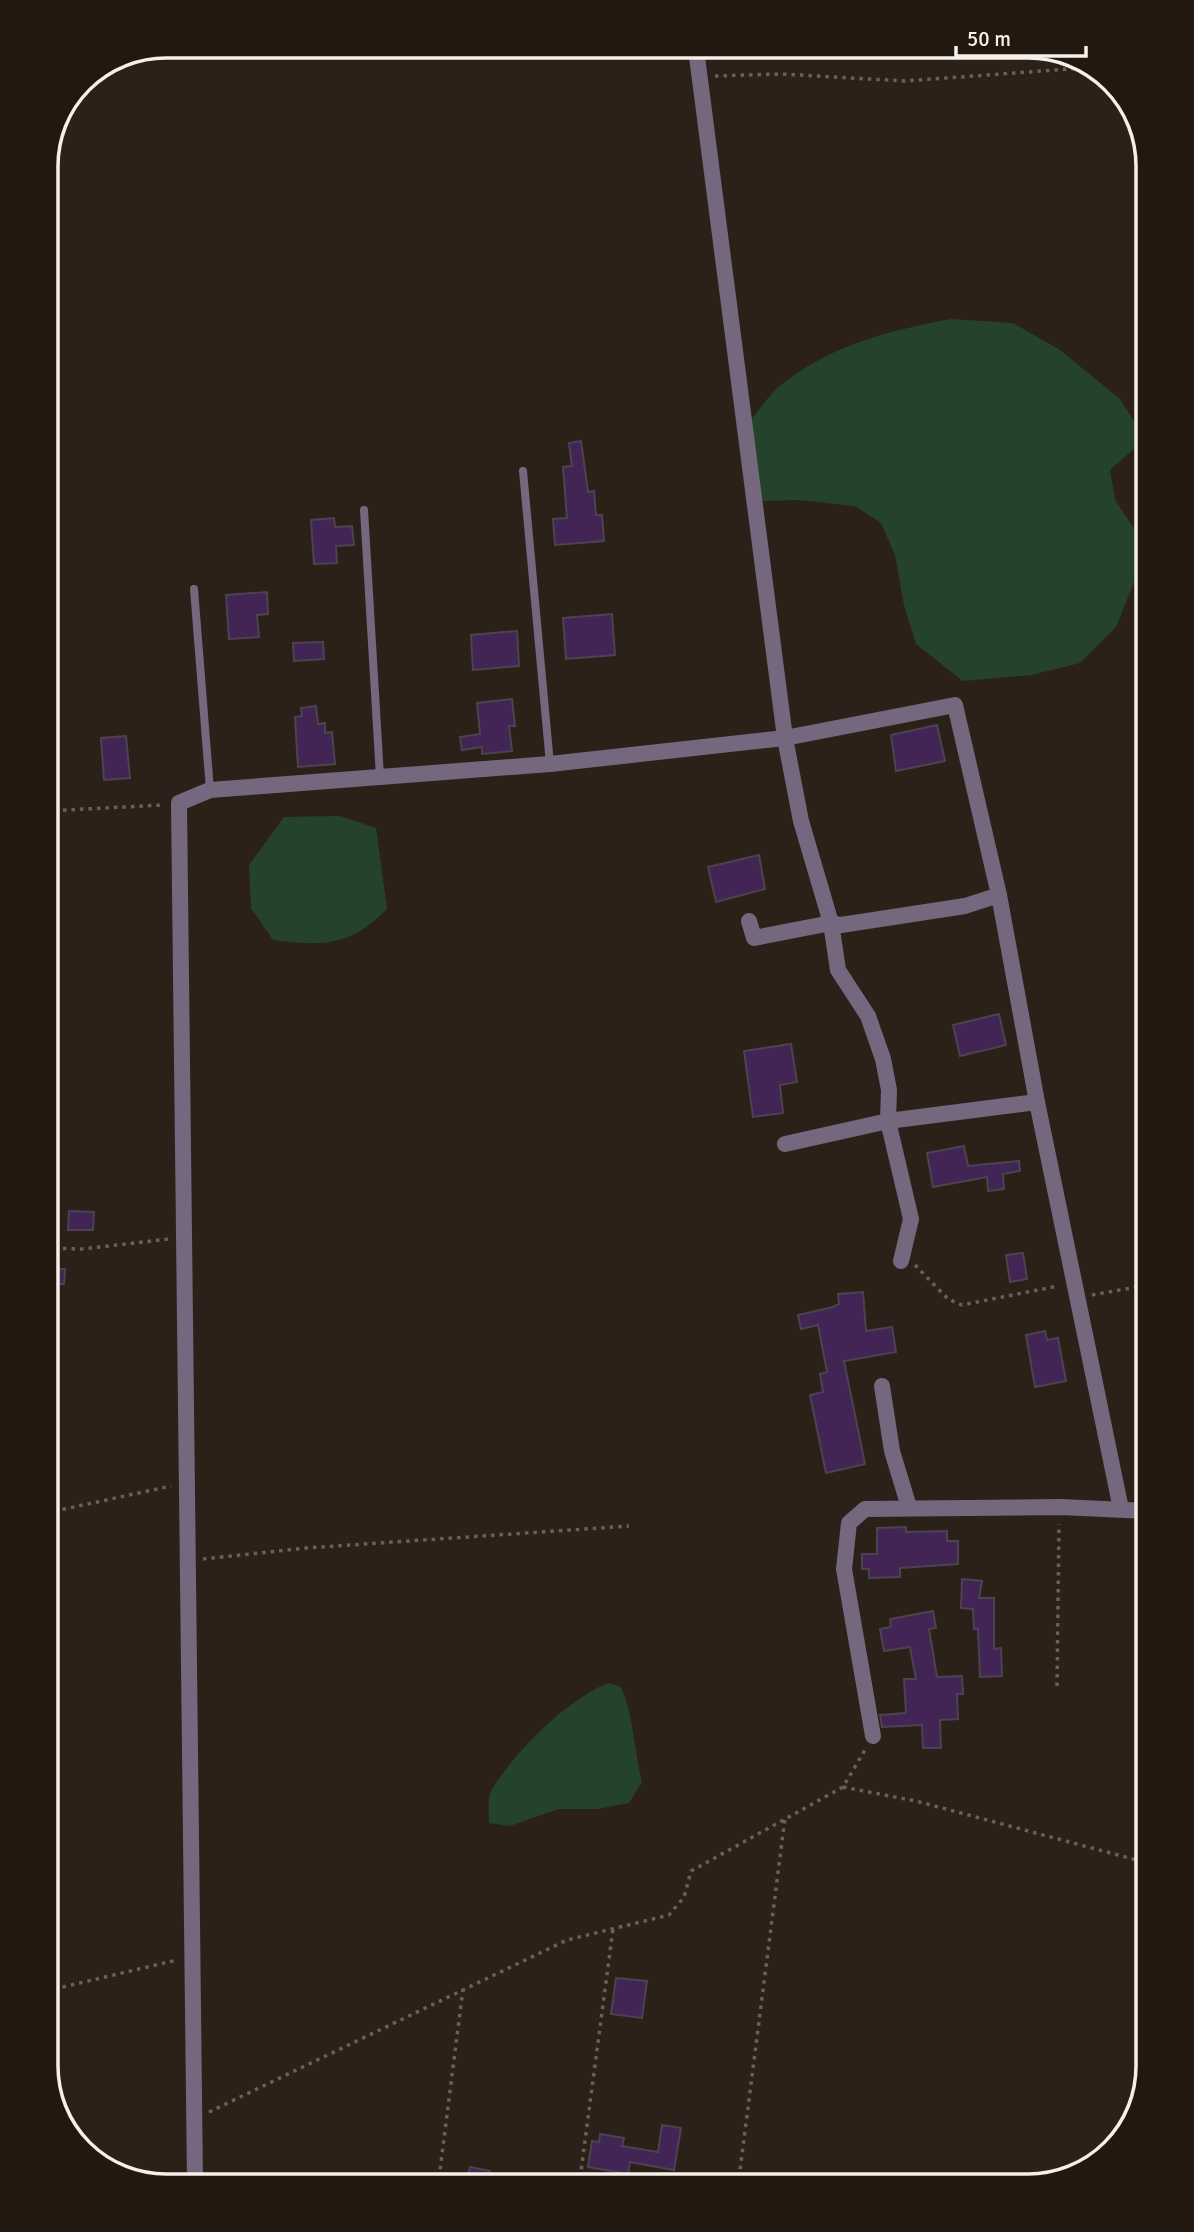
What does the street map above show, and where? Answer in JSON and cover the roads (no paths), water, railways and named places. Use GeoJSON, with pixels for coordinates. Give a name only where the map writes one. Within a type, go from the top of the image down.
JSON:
{"type":"FeatureCollection","features":[{"type":"Feature","properties":{"kind":"street"},"geometry":{"type":"LineString","coordinates":[[697,58],[786,738],[801,821],[831,923],[838,970],[868,1016],[883,1059],[890,1090],[888,1121],[911,1219],[901,1261]]}},
{"type":"Feature","properties":{"kind":"street"},"geometry":{"type":"LineString","coordinates":[[195,2174],[179,803],[210,790],[550,764],[786,738],[955,705],[999,895],[1037,1102],[1121,1509]]}},
{"type":"Feature","properties":{"kind":"street"},"geometry":{"type":"LineString","coordinates":[[749,921],[754,938],[831,923],[841,925],[929,913],[965,906],[999,895]]}},
{"type":"Feature","properties":{"kind":"street"},"geometry":{"type":"LineString","coordinates":[[785,1143],[888,1121],[1037,1102]]}},
{"type":"Feature","properties":{"kind":"street"},"geometry":{"type":"LineString","coordinates":[[882,1386],[892,1451],[909,1507]]}},
{"type":"Feature","properties":{"kind":"street"},"geometry":{"type":"LineString","coordinates":[[873,1736],[844,1569],[849,1523],[865,1509],[1059,1507],[1136,1510]]}},
{"type":"Feature","properties":{"kind":"lane"},"geometry":{"type":"LineString","coordinates":[[523,471],[550,764]]}},
{"type":"Feature","properties":{"kind":"lane"},"geometry":{"type":"LineString","coordinates":[[364,510],[380,777]]}},
{"type":"Feature","properties":{"kind":"lane"},"geometry":{"type":"LineString","coordinates":[[194,589],[210,790]]}}]}
